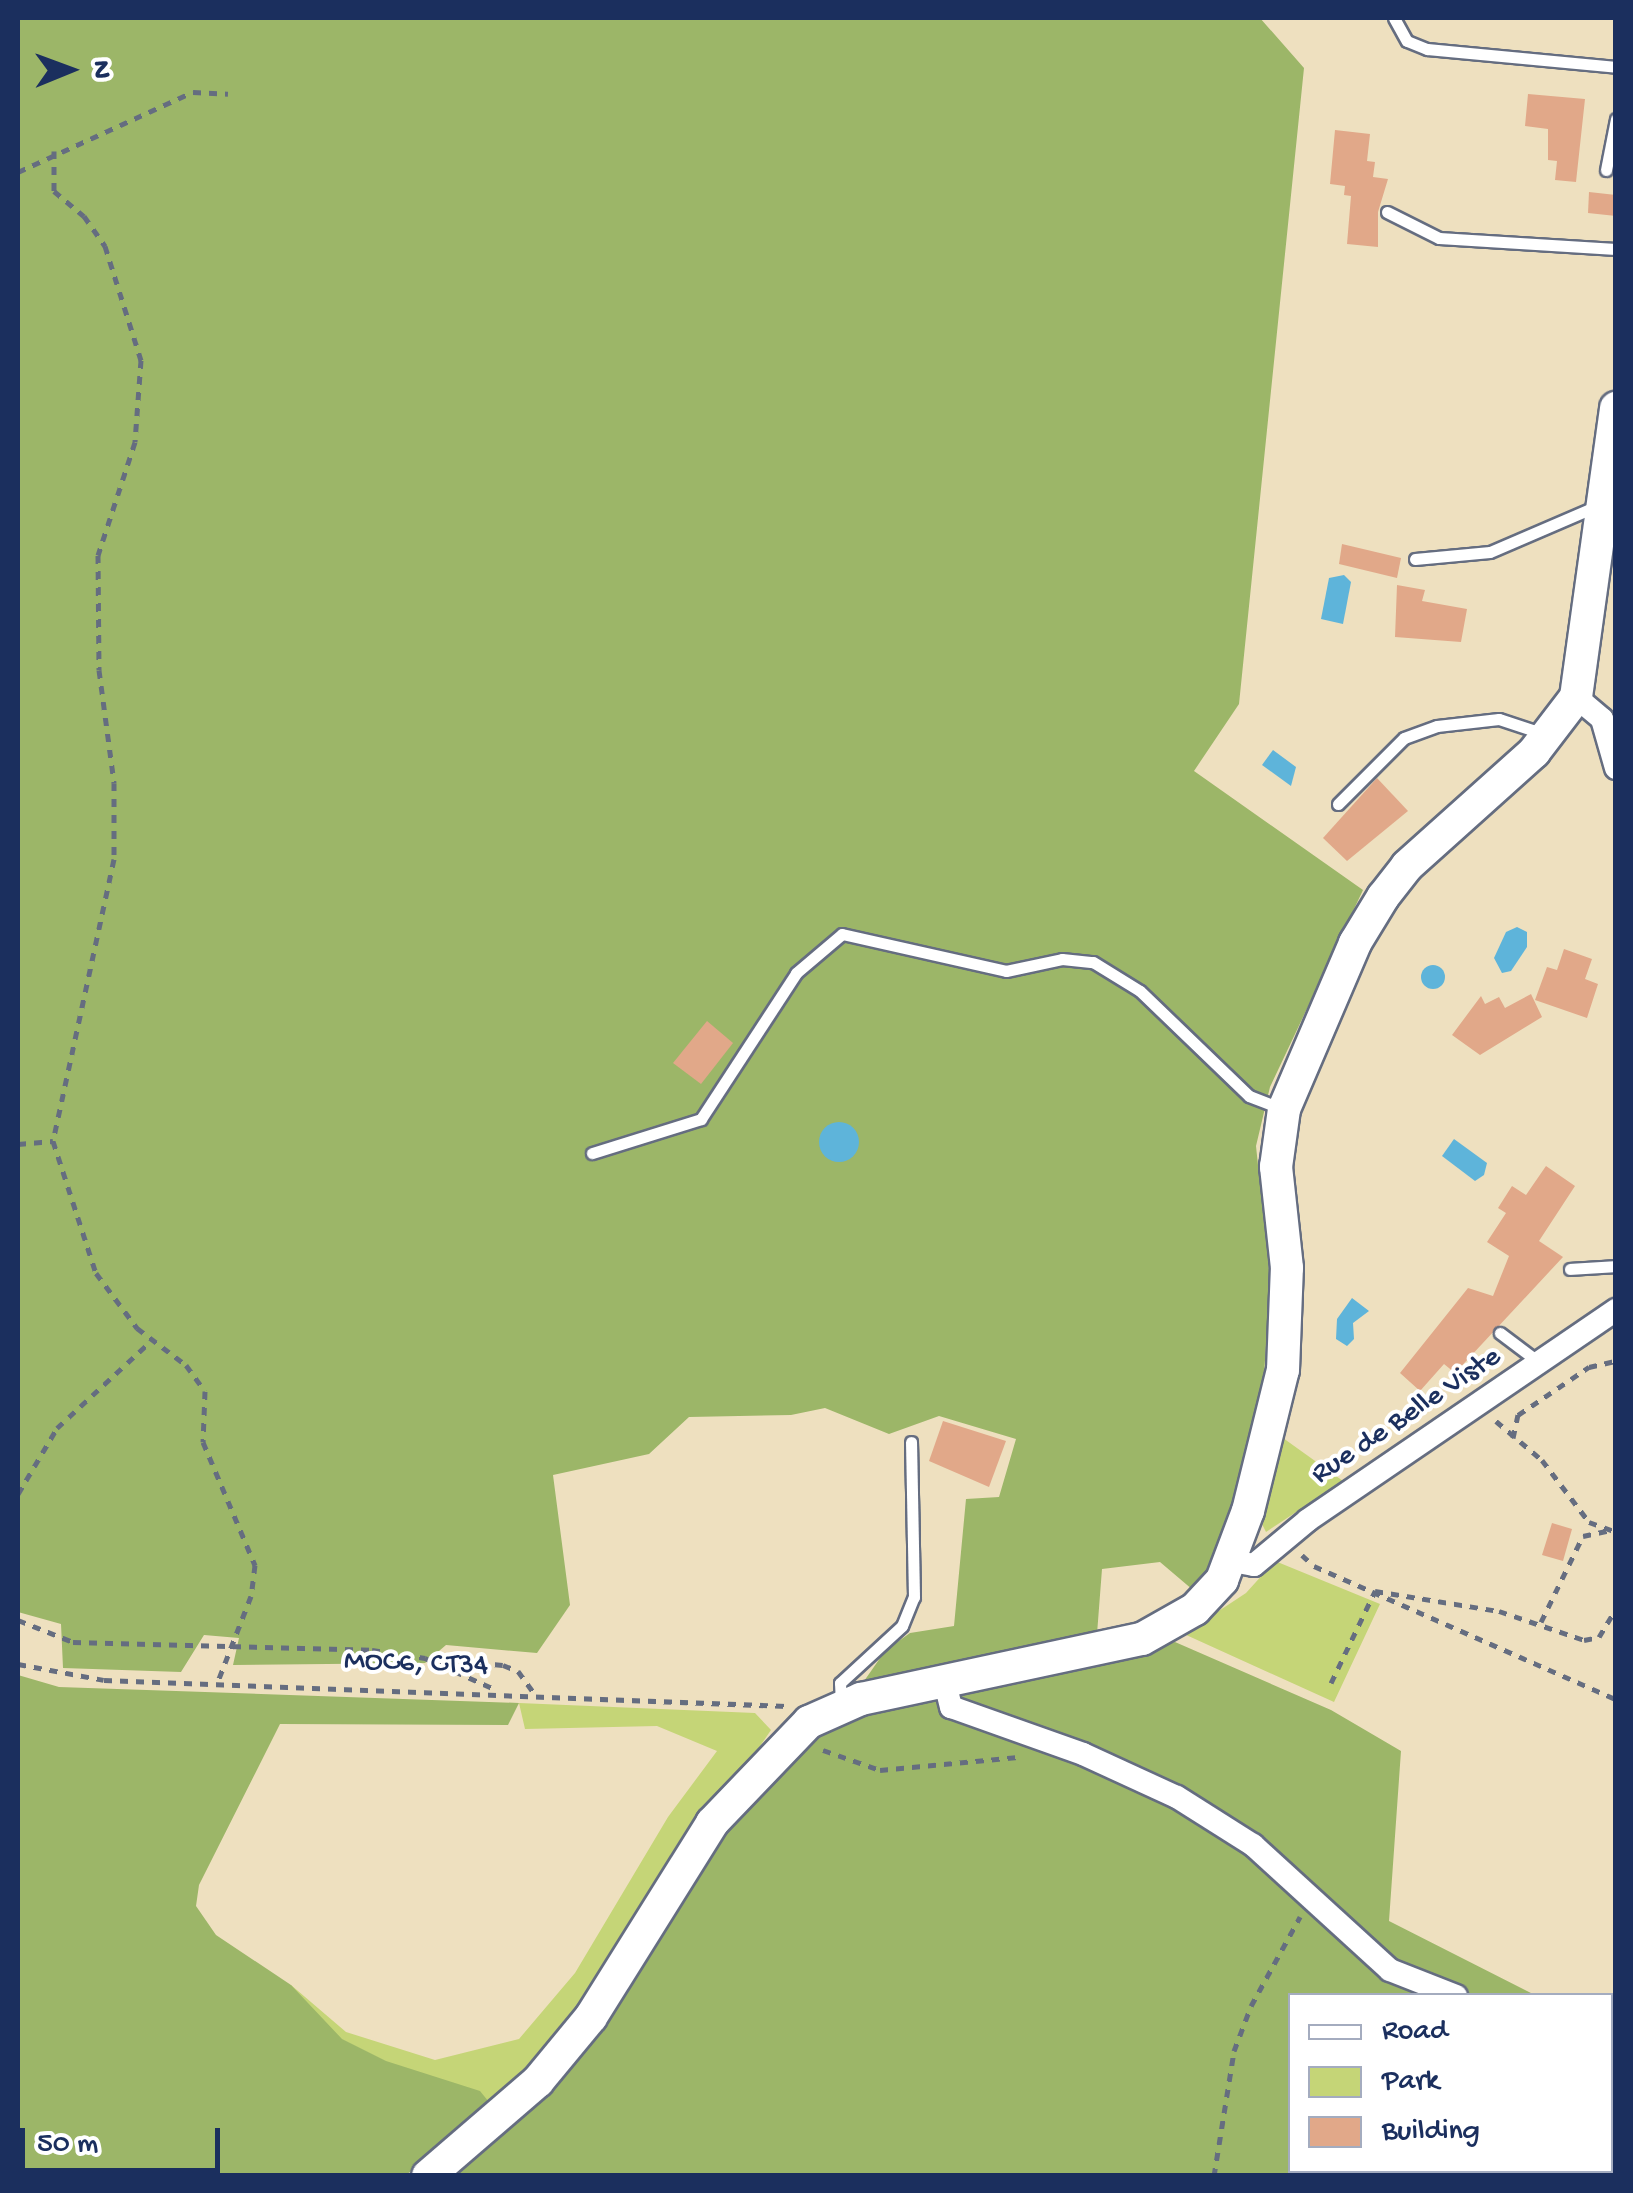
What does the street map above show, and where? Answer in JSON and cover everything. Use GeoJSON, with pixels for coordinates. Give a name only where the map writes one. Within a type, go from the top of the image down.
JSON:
{"type":"FeatureCollection","features":[{"type":"Feature","properties":{"kind":"street"},"geometry":{"type":"LineString","coordinates":[[428,2176],[548,2068],[632,1955],[712,1824],[805,1726],[842,1706],[1142,1638],[1208,1598],[1233,1561],[1272,1419],[1287,1337],[1276,1167],[1284,1109],[1355,944],[1383,897],[1407,866],[1548,736],[1576,697],[1616,408]]}},
{"type":"Feature","properties":{"kind":"street"},"geometry":{"type":"LineString","coordinates":[[1576,697],[1609,718],[1616,768]]}},
{"type":"Feature","properties":{"kind":"street","name":"Rue de Belle Viste"},"geometry":{"type":"LineString","coordinates":[[1233,1561],[1254,1564],[1616,1310]]}},
{"type":"Feature","properties":{"kind":"street"},"geometry":{"type":"LineString","coordinates":[[945,1683],[950,1707],[1083,1754],[1177,1797],[1253,1845],[1390,1970],[1448,1993]]}},
{"type":"Feature","properties":{"kind":"lane"},"geometry":{"type":"LineString","coordinates":[[1394,18],[1406,41],[1427,50],[1616,67]]}},
{"type":"Feature","properties":{"kind":"lane"},"geometry":{"type":"LineString","coordinates":[[1606,170],[1616,118]]}},
{"type":"Feature","properties":{"kind":"lane"},"geometry":{"type":"LineString","coordinates":[[1387,212],[1440,238],[1616,249]]}},
{"type":"Feature","properties":{"kind":"lane"},"geometry":{"type":"LineString","coordinates":[[1415,559],[1490,552],[1604,503]]}},
{"type":"Feature","properties":{"kind":"lane"},"geometry":{"type":"LineString","coordinates":[[1338,804],[1404,738],[1437,726],[1498,719],[1548,736]]}},
{"type":"Feature","properties":{"kind":"lane"},"geometry":{"type":"LineString","coordinates":[[592,1153],[701,1119],[796,973],[842,934],[1006,971],[1062,960],[1093,962],[1140,991],[1249,1096],[1284,1109]]}},
{"type":"Feature","properties":{"kind":"lane"},"geometry":{"type":"LineString","coordinates":[[1570,1269],[1616,1266]]}},
{"type":"Feature","properties":{"kind":"lane"},"geometry":{"type":"LineString","coordinates":[[1500,1333],[1540,1363]]}},
{"type":"Feature","properties":{"kind":"lane"},"geometry":{"type":"LineString","coordinates":[[842,1706],[840,1683],[902,1626],[914,1597],[911,1442]]}},
{"type":"Feature","properties":{"kind":"path"},"geometry":{"type":"LineString","coordinates":[[18,172],[54,150],[193,92],[228,94]]}},
{"type":"Feature","properties":{"kind":"path"},"geometry":{"type":"LineString","coordinates":[[54,150],[54,191],[105,246],[141,360],[141,389],[126,482],[98,556],[99,670],[112,764],[114,860],[53,1140],[96,1273],[136,1328],[153,1339],[205,1391],[203,1442],[254,1564],[251,1596],[218,1681]]}},
{"type":"Feature","properties":{"kind":"path"},"geometry":{"type":"LineString","coordinates":[[18,1144],[53,1140]]}},
{"type":"Feature","properties":{"kind":"path"},"geometry":{"type":"LineString","coordinates":[[18,1494],[57,1428],[153,1339]]}},
{"type":"Feature","properties":{"kind":"path"},"geometry":{"type":"LineString","coordinates":[[1513,1438],[1518,1415],[1588,1367],[1616,1361]]}},
{"type":"Feature","properties":{"kind":"path"},"geometry":{"type":"LineString","coordinates":[[1483,1403],[1513,1438],[1542,1460],[1589,1522],[1615,1533]]}},
{"type":"Feature","properties":{"kind":"path"},"geometry":{"type":"LineString","coordinates":[[1540,1622],[1583,1536],[1615,1533]]}},
{"type":"Feature","properties":{"kind":"path"},"geometry":{"type":"LineString","coordinates":[[1286,1538],[1314,1566],[1616,1699]]}},
{"type":"Feature","properties":{"kind":"path"},"geometry":{"type":"LineString","coordinates":[[1375,1590],[1540,1622],[1584,1640],[1599,1637],[1616,1608]]}},
{"type":"Feature","properties":{"kind":"path"},"geometry":{"type":"LineString","coordinates":[[1331,1683],[1375,1590]]}},
{"type":"Feature","properties":{"kind":"path"},"geometry":{"type":"LineString","coordinates":[[18,1620],[73,1642],[230,1644],[503,1665],[518,1671],[534,1694]]}},
{"type":"Feature","properties":{"kind":"path"},"geometry":{"type":"LineString","coordinates":[[425,1658],[497,1690]]}},
{"type":"Feature","properties":{"kind":"path","name":"MOC6, CT34"},"geometry":{"type":"LineString","coordinates":[[18,1664],[70,1677],[497,1690],[781,1704],[805,1726],[818,1748],[880,1770],[1030,1758]]}},
{"type":"Feature","properties":{"kind":"path"},"geometry":{"type":"LineString","coordinates":[[1214,2176],[1234,2051],[1304,1909]]}},
{"type":"Feature","properties":{"kind":"green space"},"geometry":{"type":"Polygon","coordinates":[[[18,18],[1260,18],[1304,68],[1239,704],[1194,771],[1363,890],[1270,1087],[1256,1146],[1270,1279],[1261,1425],[1212,1568],[1193,1590],[1160,1562],[1102,1569],[1097,1634],[862,1684],[885,1651],[910,1633],[954,1626],[966,1499],[999,1497],[1016,1439],[939,1416],[889,1434],[825,1408],[791,1415],[689,1417],[649,1454],[553,1475],[570,1605],[537,1653],[446,1645],[425,1663],[233,1665],[239,1638],[204,1635],[181,1672],[63,1668],[61,1624],[18,1612],[18,18]]]}},
{"type":"Feature","properties":{"kind":"green space"},"geometry":{"type":"Polygon","coordinates":[[[1283,1438],[1343,1481],[1266,1532],[1261,1522],[1283,1438]]]}},
{"type":"Feature","properties":{"kind":"green space"},"geometry":{"type":"Polygon","coordinates":[[[1275,1561],[1380,1604],[1334,1702],[1184,1634],[1246,1593],[1275,1561]]]}},
{"type":"Feature","properties":{"kind":"green space"},"geometry":{"type":"Polygon","coordinates":[[[1175,1642],[1331,1710],[1401,1751],[1389,1921],[1531,1993],[1288,1993],[1288,2173],[1613,2173],[1613,2114],[1615,2175],[443,2176],[471,2154],[749,1795],[840,1716],[1175,1642]]]}},
{"type":"Feature","properties":{"kind":"green space"},"geometry":{"type":"Polygon","coordinates":[[[18,1675],[59,1687],[519,1703],[508,1725],[280,1724],[199,1885],[196,1906],[216,1935],[291,1985],[342,2039],[386,2061],[480,2091],[493,2107],[406,2175],[18,2175],[18,1675]]]}},
{"type":"Feature","properties":{"kind":"green space"},"geometry":{"type":"Polygon","coordinates":[[[519,1703],[755,1713],[771,1730],[594,1992],[534,2068],[416,2169],[285,2014],[291,1985],[346,2032],[435,2060],[519,2039],[575,1973],[668,1817],[717,1751],[657,1726],[525,1729],[519,1703]]]}},
{"type":"Feature","properties":{"kind":"water"},"geometry":{"type":"Polygon","coordinates":[[[1344,575],[1351,582],[1343,624],[1321,619],[1329,578],[1344,575]]]}},
{"type":"Feature","properties":{"kind":"water"},"geometry":{"type":"Polygon","coordinates":[[[1273,750],[1296,767],[1291,786],[1262,765],[1273,750]]]}},
{"type":"Feature","properties":{"kind":"water"},"geometry":{"type":"Polygon","coordinates":[[[1517,927],[1527,932],[1527,947],[1511,971],[1502,973],[1494,958],[1506,932],[1517,927]]]}},
{"type":"Feature","properties":{"kind":"water"},"geometry":{"type":"Polygon","coordinates":[[[1433,965],[1442,968],[1442,986],[1433,989],[1424,986],[1421,977],[1424,968],[1433,965]]]}},
{"type":"Feature","properties":{"kind":"water"},"geometry":{"type":"Polygon","coordinates":[[[839,1122],[853,1128],[859,1142],[853,1156],[839,1162],[825,1156],[819,1142],[825,1128],[839,1122]]]}},
{"type":"Feature","properties":{"kind":"water"},"geometry":{"type":"Polygon","coordinates":[[[1454,1139],[1487,1163],[1484,1175],[1475,1181],[1442,1156],[1454,1139]]]}},
{"type":"Feature","properties":{"kind":"water"},"geometry":{"type":"Polygon","coordinates":[[[1352,1298],[1369,1311],[1353,1323],[1354,1339],[1347,1346],[1336,1339],[1337,1319],[1352,1298]]]}},
{"type":"Feature","properties":{"kind":"building"},"geometry":{"type":"Polygon","coordinates":[[[1528,94],[1585,99],[1576,182],[1555,180],[1557,161],[1548,160],[1548,129],[1525,126],[1528,94]]]}},
{"type":"Feature","properties":{"kind":"building"},"geometry":{"type":"Polygon","coordinates":[[[1335,130],[1370,134],[1367,161],[1375,162],[1373,177],[1388,179],[1378,212],[1378,247],[1347,244],[1351,196],[1344,195],[1345,186],[1330,184],[1335,130]]]}},
{"type":"Feature","properties":{"kind":"building"},"geometry":{"type":"Polygon","coordinates":[[[1589,192],[1616,195],[1616,216],[1588,213],[1589,192]]]}},
{"type":"Feature","properties":{"kind":"building"},"geometry":{"type":"Polygon","coordinates":[[[1342,544],[1401,558],[1397,578],[1339,564],[1342,544]]]}},
{"type":"Feature","properties":{"kind":"building"},"geometry":{"type":"Polygon","coordinates":[[[1397,585],[1425,590],[1422,601],[1467,609],[1461,642],[1395,637],[1397,585]]]}},
{"type":"Feature","properties":{"kind":"building"},"geometry":{"type":"Polygon","coordinates":[[[1377,778],[1408,811],[1347,861],[1323,838],[1377,778]]]}},
{"type":"Feature","properties":{"kind":"building"},"geometry":{"type":"Polygon","coordinates":[[[1564,949],[1592,959],[1585,979],[1598,984],[1587,1018],[1535,1000],[1547,967],[1557,970],[1564,949]]]}},
{"type":"Feature","properties":{"kind":"building"},"geometry":{"type":"Polygon","coordinates":[[[1531,994],[1542,1017],[1480,1055],[1452,1035],[1481,996],[1485,1004],[1499,997],[1505,1008],[1531,994]]]}},
{"type":"Feature","properties":{"kind":"building"},"geometry":{"type":"Polygon","coordinates":[[[707,1021],[733,1043],[701,1084],[673,1063],[707,1021]]]}},
{"type":"Feature","properties":{"kind":"building"},"geometry":{"type":"Polygon","coordinates":[[[1546,1166],[1575,1186],[1539,1241],[1563,1257],[1455,1373],[1444,1364],[1420,1391],[1400,1373],[1468,1288],[1493,1296],[1509,1256],[1487,1242],[1506,1213],[1498,1208],[1512,1186],[1526,1195],[1546,1166]]]}},
{"type":"Feature","properties":{"kind":"building"},"geometry":{"type":"Polygon","coordinates":[[[943,1421],[1006,1441],[989,1487],[929,1461],[943,1421]]]}},
{"type":"Feature","properties":{"kind":"building"},"geometry":{"type":"Polygon","coordinates":[[[1552,1523],[1572,1529],[1563,1561],[1542,1555],[1552,1523]]]}}]}
